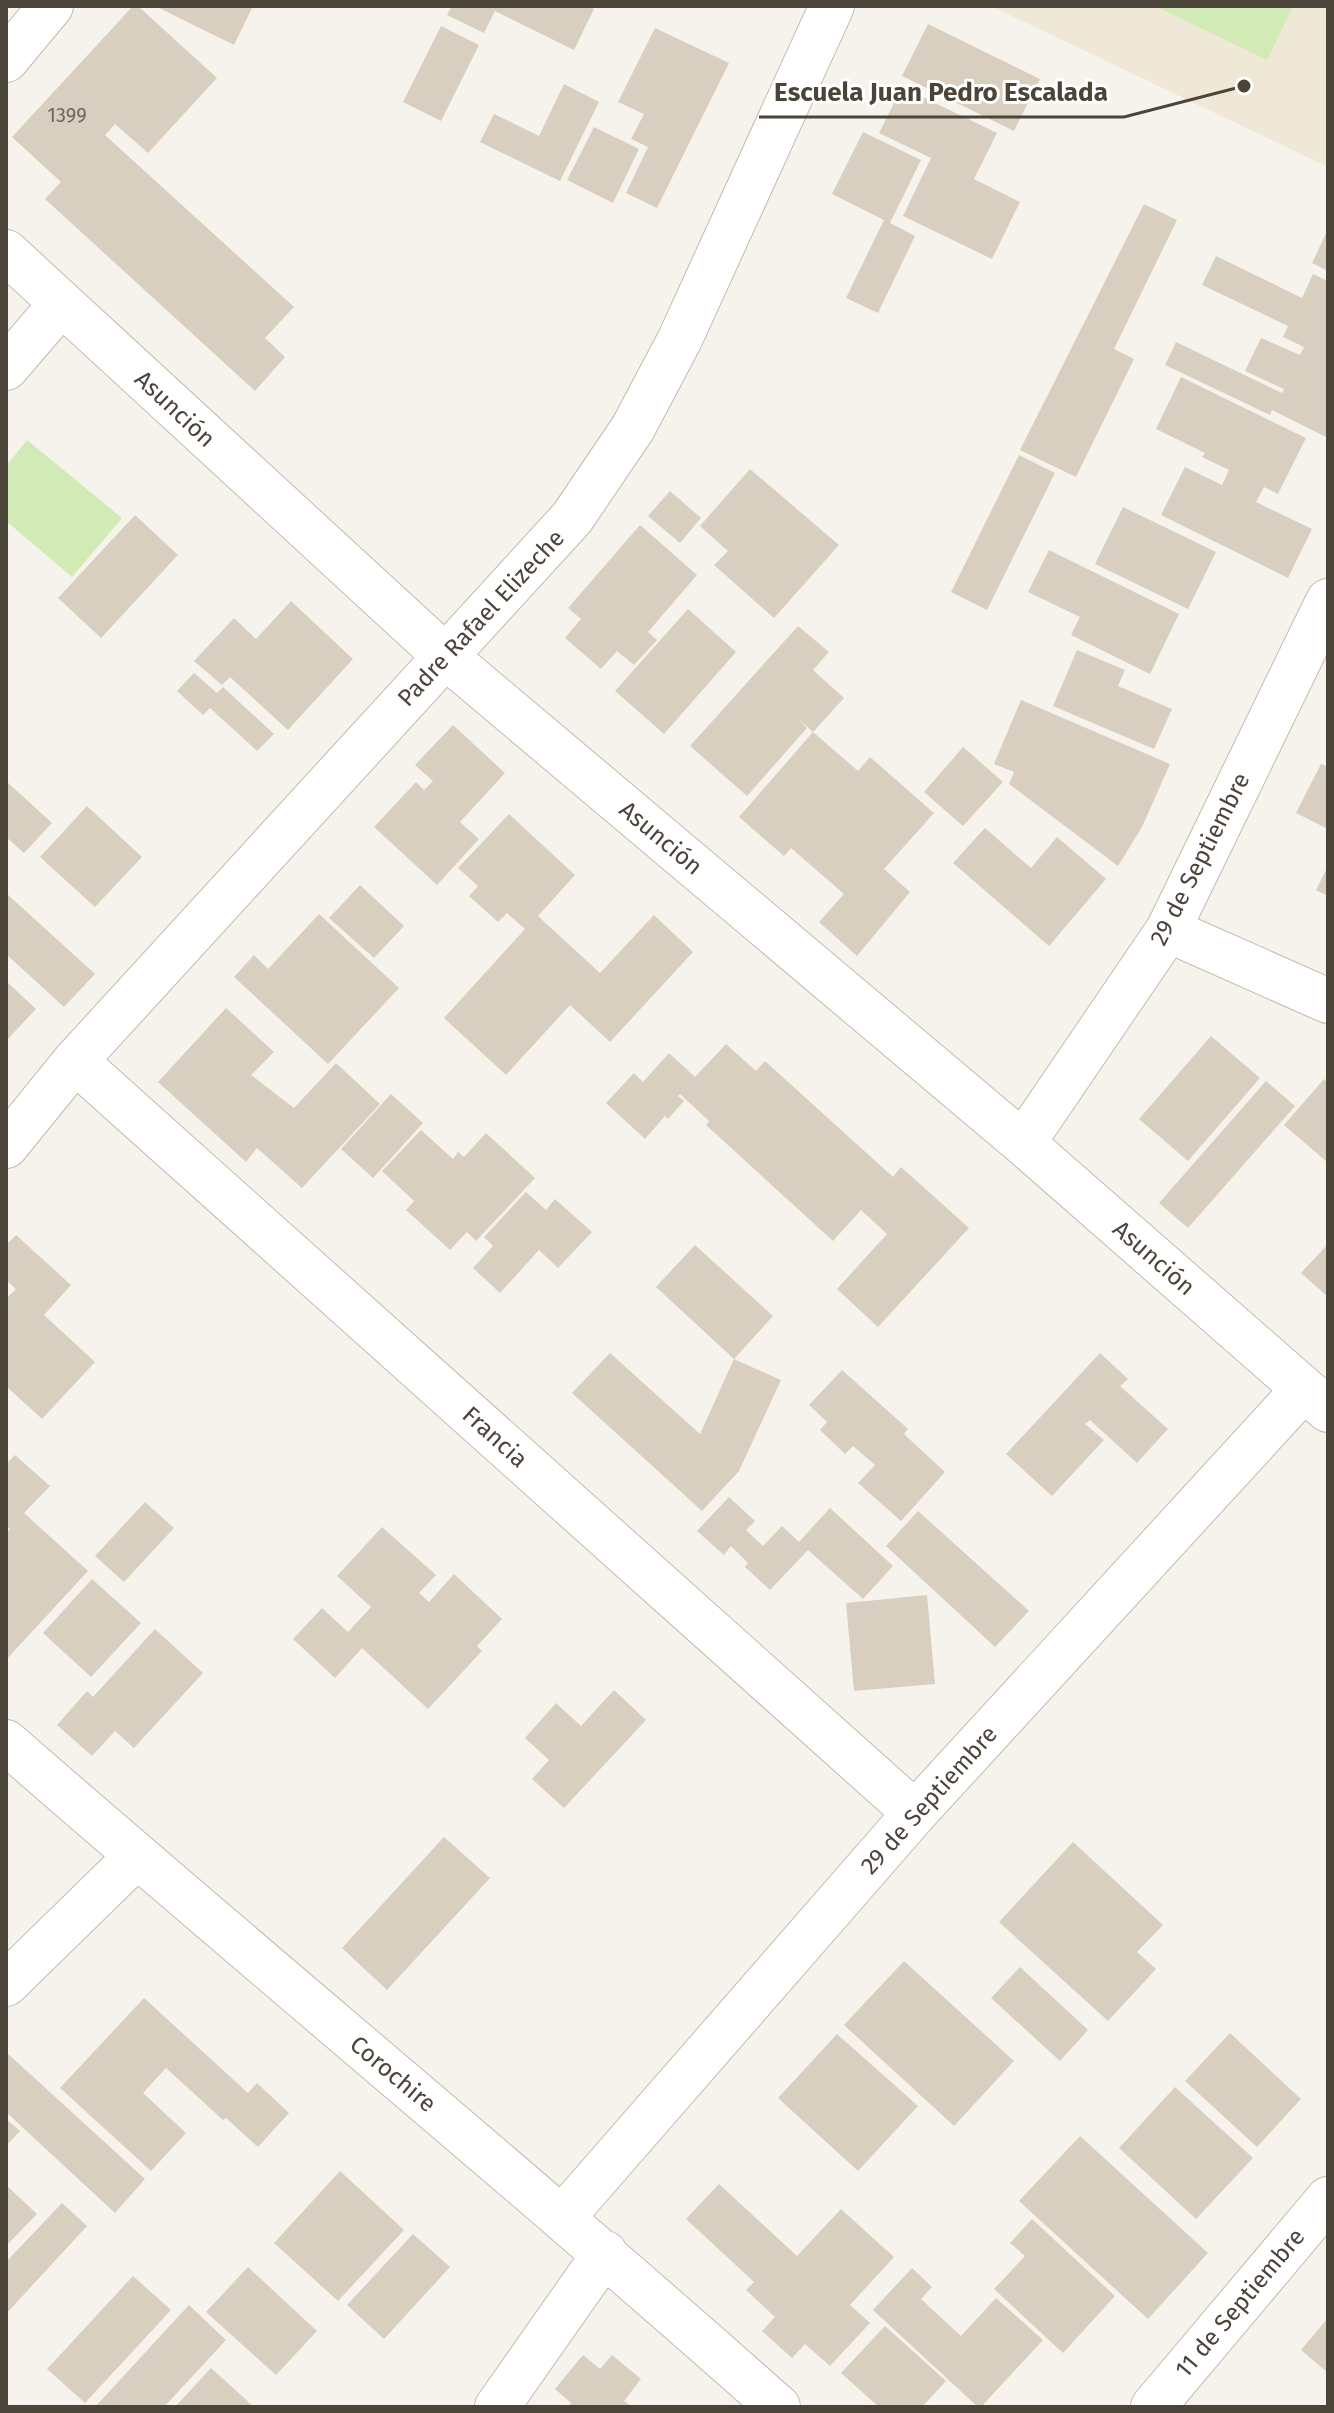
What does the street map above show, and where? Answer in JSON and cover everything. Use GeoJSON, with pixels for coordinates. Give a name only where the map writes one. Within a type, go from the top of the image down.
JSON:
{"type":"FeatureCollection","features":[{"type":"Feature","properties":{"kind":"street"},"geometry":{"type":"LineString","coordinates":[[6,60],[51,6]]}},
{"type":"Feature","properties":{"kind":"street","name":"Padre Rafael Elizeche"},"geometry":{"type":"LineString","coordinates":[[6,1146],[75,1061],[572,518],[633,428],[680,339],[832,6]]}},
{"type":"Feature","properties":{"kind":"street","name":"Asunción"},"geometry":{"type":"LineString","coordinates":[[6,252],[445,656],[1023,1143],[1316,1399]]}},
{"type":"Feature","properties":{"kind":"street"},"geometry":{"type":"LineString","coordinates":[[6,368],[61,304]]}},
{"type":"Feature","properties":{"kind":"street","name":"29 de Septiembre"},"geometry":{"type":"LineString","coordinates":[[1023,1143],[1168,930],[1328,601]]}},
{"type":"Feature","properties":{"kind":"street"},"geometry":{"type":"LineString","coordinates":[[1168,930],[1328,1001]]}},
{"type":"Feature","properties":{"kind":"street","name":"Francia"},"geometry":{"type":"LineString","coordinates":[[75,1061],[915,1813]]}},
{"type":"Feature","properties":{"kind":"street","name":"29 de Septiembre"},"geometry":{"type":"LineString","coordinates":[[562,2218],[915,1813],[1316,1399]]}},
{"type":"Feature","properties":{"kind":"street","name":"Corochire"},"geometry":{"type":"LineString","coordinates":[[6,1742],[605,2253],[778,2407]]}},
{"type":"Feature","properties":{"kind":"street"},"geometry":{"type":"LineString","coordinates":[[6,1984],[137,1856]]}},
{"type":"Feature","properties":{"kind":"street","name":"11 de Septiembre"},"geometry":{"type":"LineString","coordinates":[[1153,2407],[1328,2199]]}},
{"type":"Feature","properties":{"kind":"street"},"geometry":{"type":"LineString","coordinates":[[497,2407],[605,2253]]}},
{"type":"Feature","properties":{"kind":"shaded area"},"geometry":{"type":"Polygon","coordinates":[[[991,6],[1328,6],[1328,167],[991,6]]]}},
{"type":"Feature","properties":{"kind":"green space"},"geometry":{"type":"Polygon","coordinates":[[[1155,6],[1293,6],[1267,60],[1155,6]]]}},
{"type":"Feature","properties":{"kind":"green space"},"geometry":{"type":"Polygon","coordinates":[[[27,440],[122,518],[72,577],[6,521],[6,466],[27,440]]]}},
{"type":"Feature","properties":{"kind":"building"},"geometry":{"type":"Polygon","coordinates":[[[133,6],[138,6],[217,78],[148,153],[115,124],[105,135],[294,307],[265,338],[285,357],[255,391],[45,199],[61,182],[12,137],[133,6]]]}},
{"type":"Feature","properties":{"kind":"building"},"geometry":{"type":"Polygon","coordinates":[[[155,6],[253,6],[234,45],[155,6]]]}},
{"type":"Feature","properties":{"kind":"building"},"geometry":{"type":"Polygon","coordinates":[[[452,6],[588,6],[594,9],[574,50],[495,11],[484,33],[447,15],[452,6]]]}},
{"type":"Feature","properties":{"kind":"building"},"geometry":{"type":"Polygon","coordinates":[[[928,24],[1040,79],[1014,131],[902,76],[928,24]]]}},
{"type":"Feature","properties":{"kind":"building"},"geometry":{"type":"Polygon","coordinates":[[[441,26],[479,45],[441,121],[403,102],[441,26]]]}},
{"type":"Feature","properties":{"kind":"building"},"geometry":{"type":"Polygon","coordinates":[[[655,28],[729,63],[657,208],[626,193],[648,147],[631,139],[644,114],[618,102],[655,28]]]}},
{"type":"Feature","properties":{"kind":"building"},"geometry":{"type":"Polygon","coordinates":[[[564,84],[599,102],[560,181],[480,142],[494,114],[539,136],[564,84]]]}},
{"type":"Feature","properties":{"kind":"building"},"geometry":{"type":"Polygon","coordinates":[[[902,87],[997,133],[974,179],[1020,202],[992,259],[903,216],[931,158],[879,133],[902,87]]]}},
{"type":"Feature","properties":{"kind":"building"},"geometry":{"type":"Polygon","coordinates":[[[594,127],[639,149],[613,203],[567,180],[594,127]]]}},
{"type":"Feature","properties":{"kind":"building"},"geometry":{"type":"Polygon","coordinates":[[[863,132],[921,160],[890,223],[915,236],[878,313],[846,298],[884,220],[832,194],[863,132]]]}},
{"type":"Feature","properties":{"kind":"building"},"geometry":{"type":"Polygon","coordinates":[[[1144,204],[1177,220],[1114,349],[1134,359],[1076,477],[1020,450],[1144,204]]]}},
{"type":"Feature","properties":{"kind":"building"},"geometry":{"type":"Polygon","coordinates":[[[1328,229],[1328,271],[1312,263],[1328,229]]]}},
{"type":"Feature","properties":{"kind":"building"},"geometry":{"type":"Polygon","coordinates":[[[1216,256],[1302,298],[1313,274],[1328,281],[1328,438],[1272,410],[1270,415],[1165,365],[1176,342],[1282,393],[1284,389],[1245,371],[1261,338],[1300,355],[1304,347],[1283,337],[1288,326],[1202,285],[1216,256]]]}},
{"type":"Feature","properties":{"kind":"building"},"geometry":{"type":"Polygon","coordinates":[[[1181,377],[1306,438],[1278,494],[1264,487],[1256,502],[1312,529],[1288,578],[1161,515],[1185,467],[1222,485],[1229,470],[1202,457],[1205,453],[1156,429],[1181,377]]]}},
{"type":"Feature","properties":{"kind":"building"},"geometry":{"type":"Polygon","coordinates":[[[1019,455],[1055,473],[987,610],[951,592],[1019,455]]]}},
{"type":"Feature","properties":{"kind":"building"},"geometry":{"type":"Polygon","coordinates":[[[750,469],[839,545],[774,618],[714,565],[728,551],[700,526],[750,469]]]}},
{"type":"Feature","properties":{"kind":"building"},"geometry":{"type":"Polygon","coordinates":[[[670,491],[701,518],[680,543],[648,516],[670,491]]]}},
{"type":"Feature","properties":{"kind":"building"},"geometry":{"type":"Polygon","coordinates":[[[1123,507],[1216,552],[1188,609],[1095,564],[1123,507]]]}},
{"type":"Feature","properties":{"kind":"building"},"geometry":{"type":"Polygon","coordinates":[[[135,515],[178,555],[101,638],[58,598],[135,515]]]}},
{"type":"Feature","properties":{"kind":"building"},"geometry":{"type":"Polygon","coordinates":[[[640,525],[697,575],[648,632],[657,640],[634,665],[617,651],[601,669],[565,638],[581,619],[568,608],[640,525]]]}},
{"type":"Feature","properties":{"kind":"building"},"geometry":{"type":"Polygon","coordinates":[[[1049,550],[1179,614],[1150,674],[1071,635],[1080,617],[1028,592],[1049,550]]]}},
{"type":"Feature","properties":{"kind":"building"},"geometry":{"type":"Polygon","coordinates":[[[291,601],[353,659],[288,730],[230,677],[222,685],[194,661],[234,618],[256,639],[291,601]]]}},
{"type":"Feature","properties":{"kind":"building"},"geometry":{"type":"Polygon","coordinates":[[[688,609],[736,652],[664,734],[615,691],[688,609]]]}},
{"type":"Feature","properties":{"kind":"building"},"geometry":{"type":"Polygon","coordinates":[[[798,626],[829,652],[813,670],[844,698],[813,732],[796,717],[807,728],[747,796],[690,746],[798,626]]]}},
{"type":"Feature","properties":{"kind":"building"},"geometry":{"type":"Polygon","coordinates":[[[1077,650],[1125,670],[1118,686],[1172,709],[1154,749],[1053,706],[1077,650]]]}},
{"type":"Feature","properties":{"kind":"building"},"geometry":{"type":"Polygon","coordinates":[[[194,673],[217,693],[223,687],[274,734],[257,751],[210,708],[203,715],[177,691],[194,673]]]}},
{"type":"Feature","properties":{"kind":"building"},"geometry":{"type":"Polygon","coordinates":[[[1021,700],[1170,764],[1142,827],[1118,866],[1009,784],[1014,772],[994,764],[1021,700]]]}},
{"type":"Feature","properties":{"kind":"building"},"geometry":{"type":"Polygon","coordinates":[[[453,725],[505,773],[460,822],[479,839],[437,885],[374,827],[416,782],[424,790],[433,781],[415,765],[453,725]]]}},
{"type":"Feature","properties":{"kind":"building"},"geometry":{"type":"Polygon","coordinates":[[[813,732],[858,771],[870,757],[934,813],[884,869],[910,892],[857,956],[819,922],[844,894],[791,848],[784,856],[739,817],[813,732]]]}},
{"type":"Feature","properties":{"kind":"building"},"geometry":{"type":"Polygon","coordinates":[[[963,747],[1003,782],[963,826],[924,792],[963,747]]]}},
{"type":"Feature","properties":{"kind":"building"},"geometry":{"type":"Polygon","coordinates":[[[1321,764],[1328,767],[1328,829],[1296,813],[1321,764]]]}},
{"type":"Feature","properties":{"kind":"building"},"geometry":{"type":"Polygon","coordinates":[[[6,781],[52,823],[24,853],[6,837],[6,781]]]}},
{"type":"Feature","properties":{"kind":"building"},"geometry":{"type":"Polygon","coordinates":[[[87,806],[142,857],[95,907],[40,857],[87,806]]]}},
{"type":"Feature","properties":{"kind":"building"},"geometry":{"type":"Polygon","coordinates":[[[509,814],[575,875],[538,916],[600,973],[654,915],[693,952],[610,1042],[570,1005],[506,1075],[444,1018],[525,929],[507,913],[498,922],[469,896],[478,886],[458,868],[509,814]]]}},
{"type":"Feature","properties":{"kind":"building"},"geometry":{"type":"Polygon","coordinates":[[[985,828],[1031,868],[1057,837],[1106,879],[1049,946],[953,863],[985,828]]]}},
{"type":"Feature","properties":{"kind":"building"},"geometry":{"type":"Polygon","coordinates":[[[1328,866],[1328,896],[1316,890],[1328,866]]]}},
{"type":"Feature","properties":{"kind":"building"},"geometry":{"type":"Polygon","coordinates":[[[360,885],[404,926],[374,958],[329,918],[360,885]]]}},
{"type":"Feature","properties":{"kind":"building"},"geometry":{"type":"Polygon","coordinates":[[[6,893],[95,974],[64,1007],[6,954],[6,893]]]}},
{"type":"Feature","properties":{"kind":"building"},"geometry":{"type":"Polygon","coordinates":[[[319,914],[399,988],[328,1064],[234,977],[254,955],[268,969],[319,914]]]}},
{"type":"Feature","properties":{"kind":"building"},"geometry":{"type":"Polygon","coordinates":[[[6,981],[36,1009],[6,1041],[6,981]]]}},
{"type":"Feature","properties":{"kind":"building"},"geometry":{"type":"Polygon","coordinates":[[[226,1008],[274,1052],[251,1075],[294,1108],[336,1063],[380,1104],[302,1188],[257,1148],[246,1162],[158,1082],[226,1008]]]}},
{"type":"Feature","properties":{"kind":"building"},"geometry":{"type":"Polygon","coordinates":[[[1211,1036],[1260,1078],[1188,1161],[1139,1119],[1211,1036]]]}},
{"type":"Feature","properties":{"kind":"building"},"geometry":{"type":"Polygon","coordinates":[[[726,1044],[756,1071],[765,1061],[893,1177],[901,1167],[969,1228],[878,1327],[837,1289],[887,1234],[861,1210],[833,1241],[706,1125],[709,1121],[680,1094],[678,1096],[684,1101],[668,1119],[665,1116],[645,1139],[606,1103],[634,1073],[643,1082],[669,1053],[695,1077],[726,1044]]]}},
{"type":"Feature","properties":{"kind":"building"},"geometry":{"type":"Polygon","coordinates":[[[1324,1079],[1328,1083],[1328,1163],[1284,1125],[1324,1079]]]}},
{"type":"Feature","properties":{"kind":"building"},"geometry":{"type":"Polygon","coordinates":[[[1266,1081],[1295,1106],[1188,1228],[1159,1203],[1266,1081]]]}},
{"type":"Feature","properties":{"kind":"building"},"geometry":{"type":"Polygon","coordinates":[[[391,1094],[423,1123],[373,1178],[341,1149],[391,1094]]]}},
{"type":"Feature","properties":{"kind":"building"},"geometry":{"type":"Polygon","coordinates":[[[421,1130],[453,1159],[458,1152],[464,1157],[486,1133],[535,1178],[476,1241],[467,1232],[450,1250],[406,1210],[414,1201],[382,1171],[421,1130]]]}},
{"type":"Feature","properties":{"kind":"building"},"geometry":{"type":"Polygon","coordinates":[[[526,1192],[546,1210],[555,1199],[592,1232],[558,1268],[539,1250],[500,1293],[473,1268],[493,1246],[484,1237],[526,1192]]]}},
{"type":"Feature","properties":{"kind":"building"},"geometry":{"type":"Polygon","coordinates":[[[16,1235],[71,1285],[44,1315],[95,1362],[42,1419],[6,1386],[6,1299],[16,1289],[6,1280],[6,1245],[16,1235]]]}},
{"type":"Feature","properties":{"kind":"building"},"geometry":{"type":"Polygon","coordinates":[[[1328,1244],[1328,1297],[1301,1273],[1328,1244]]]}},
{"type":"Feature","properties":{"kind":"building"},"geometry":{"type":"Polygon","coordinates":[[[695,1245],[773,1316],[734,1359],[656,1287],[695,1245]]]}},
{"type":"Feature","properties":{"kind":"building"},"geometry":{"type":"Polygon","coordinates":[[[610,1353],[700,1434],[734,1359],[781,1380],[739,1471],[702,1511],[572,1393],[610,1353]]]}},
{"type":"Feature","properties":{"kind":"building"},"geometry":{"type":"Polygon","coordinates":[[[1100,1353],[1128,1379],[1120,1386],[1168,1429],[1137,1463],[1090,1420],[1085,1424],[1104,1440],[1052,1496],[1006,1454],[1100,1353]]]}},
{"type":"Feature","properties":{"kind":"building"},"geometry":{"type":"Polygon","coordinates":[[[842,1370],[908,1429],[904,1434],[945,1472],[901,1521],[858,1483],[875,1465],[853,1446],[845,1454],[820,1430],[827,1422],[809,1405],[842,1370]]]}},
{"type":"Feature","properties":{"kind":"building"},"geometry":{"type":"Polygon","coordinates":[[[15,1455],[50,1486],[24,1513],[88,1571],[6,1660],[6,1533],[10,1529],[6,1526],[6,1464],[15,1455]]]}},
{"type":"Feature","properties":{"kind":"building"},"geometry":{"type":"Polygon","coordinates":[[[729,1497],[755,1521],[746,1530],[763,1546],[782,1526],[799,1542],[830,1508],[893,1566],[863,1599],[808,1550],[770,1590],[745,1567],[748,1563],[731,1546],[724,1555],[697,1531],[729,1497]]]}},
{"type":"Feature","properties":{"kind":"building"},"geometry":{"type":"Polygon","coordinates":[[[145,1502],[174,1528],[124,1582],[95,1556],[145,1502]]]}},
{"type":"Feature","properties":{"kind":"building"},"geometry":{"type":"Polygon","coordinates":[[[918,1511],[1029,1611],[995,1647],[886,1546],[918,1511]]]}},
{"type":"Feature","properties":{"kind":"building"},"geometry":{"type":"Polygon","coordinates":[[[382,1527],[436,1575],[419,1593],[429,1602],[454,1574],[502,1619],[477,1646],[482,1651],[428,1709],[362,1648],[335,1678],[293,1639],[322,1608],[348,1632],[371,1607],[337,1576],[382,1527]]]}},
{"type":"Feature","properties":{"kind":"building"},"geometry":{"type":"Polygon","coordinates":[[[92,1579],[141,1623],[91,1677],[43,1633],[92,1579]]]}},
{"type":"Feature","properties":{"kind":"building"},"geometry":{"type":"Polygon","coordinates":[[[927,1595],[935,1684],[854,1691],[846,1603],[927,1595]]]}},
{"type":"Feature","properties":{"kind":"building"},"geometry":{"type":"Polygon","coordinates":[[[155,1629],[203,1673],[134,1748],[115,1731],[92,1756],[57,1725],[87,1691],[93,1697],[155,1629]]]}},
{"type":"Feature","properties":{"kind":"building"},"geometry":{"type":"Polygon","coordinates":[[[614,1690],[646,1720],[564,1808],[532,1779],[549,1760],[525,1738],[556,1703],[581,1726],[614,1690]]]}},
{"type":"Feature","properties":{"kind":"building"},"geometry":{"type":"Polygon","coordinates":[[[444,1837],[490,1878],[387,1990],[342,1948],[444,1837]]]}},
{"type":"Feature","properties":{"kind":"building"},"geometry":{"type":"Polygon","coordinates":[[[1073,1842],[1163,1925],[1137,1952],[1156,1969],[1108,2021],[999,1922],[1073,1842]]]}},
{"type":"Feature","properties":{"kind":"building"},"geometry":{"type":"Polygon","coordinates":[[[904,1961],[1014,2061],[954,2126],[844,2025],[904,1961]]]}},
{"type":"Feature","properties":{"kind":"building"},"geometry":{"type":"Polygon","coordinates":[[[1020,1967],[1088,2030],[1060,2061],[991,1998],[1020,1967]]]}},
{"type":"Feature","properties":{"kind":"building"},"geometry":{"type":"Polygon","coordinates":[[[144,1998],[248,2093],[257,2083],[289,2113],[258,2147],[166,2068],[143,2093],[186,2133],[151,2171],[60,2088],[144,1998]]]}},
{"type":"Feature","properties":{"kind":"building"},"geometry":{"type":"Polygon","coordinates":[[[1230,2033],[1301,2099],[1257,2147],[1185,2081],[1230,2033]]]}},
{"type":"Feature","properties":{"kind":"building"},"geometry":{"type":"Polygon","coordinates":[[[837,2034],[918,2106],[858,2171],[778,2098],[837,2034]]]}},
{"type":"Feature","properties":{"kind":"building"},"geometry":{"type":"Polygon","coordinates":[[[6,2052],[145,2179],[115,2213],[6,2112],[6,2052]]]}},
{"type":"Feature","properties":{"kind":"building"},"geometry":{"type":"Polygon","coordinates":[[[1175,2087],[1253,2158],[1196,2219],[1119,2148],[1175,2087]]]}},
{"type":"Feature","properties":{"kind":"building"},"geometry":{"type":"Polygon","coordinates":[[[6,2119],[20,2131],[6,2146],[6,2119]]]}},
{"type":"Feature","properties":{"kind":"building"},"geometry":{"type":"Polygon","coordinates":[[[1080,2136],[1208,2253],[1148,2319],[1019,2201],[1080,2136]]]}},
{"type":"Feature","properties":{"kind":"building"},"geometry":{"type":"Polygon","coordinates":[[[340,2171],[404,2230],[338,2301],[274,2243],[340,2171]]]}},
{"type":"Feature","properties":{"kind":"building"},"geometry":{"type":"Polygon","coordinates":[[[719,2184],[797,2256],[841,2209],[894,2257],[850,2305],[870,2323],[830,2366],[805,2344],[792,2358],[762,2331],[775,2317],[746,2290],[754,2282],[686,2219],[719,2184]]]}},
{"type":"Feature","properties":{"kind":"building"},"geometry":{"type":"Polygon","coordinates":[[[6,2185],[37,2214],[6,2246],[6,2185]]]}},
{"type":"Feature","properties":{"kind":"building"},"geometry":{"type":"Polygon","coordinates":[[[62,2203],[87,2226],[6,2314],[6,2262],[62,2203]]]}},
{"type":"Feature","properties":{"kind":"building"},"geometry":{"type":"Polygon","coordinates":[[[1032,2219],[1115,2296],[1063,2353],[994,2289],[1025,2256],[1010,2243],[1032,2219]]]}},
{"type":"Feature","properties":{"kind":"building"},"geometry":{"type":"Polygon","coordinates":[[[413,2234],[450,2267],[384,2339],[347,2305],[413,2234]]]}},
{"type":"Feature","properties":{"kind":"building"},"geometry":{"type":"Polygon","coordinates":[[[248,2267],[317,2331],[276,2375],[206,2312],[248,2267]]]}},
{"type":"Feature","properties":{"kind":"building"},"geometry":{"type":"Polygon","coordinates":[[[912,2268],[932,2287],[921,2299],[961,2336],[996,2298],[1043,2340],[981,2407],[873,2310],[912,2268]]]}},
{"type":"Feature","properties":{"kind":"building"},"geometry":{"type":"Polygon","coordinates":[[[133,2276],[171,2310],[85,2403],[47,2369],[133,2276]]]}},
{"type":"Feature","properties":{"kind":"building"},"geometry":{"type":"Polygon","coordinates":[[[189,2305],[226,2340],[164,2407],[95,2407],[189,2305]]]}},
{"type":"Feature","properties":{"kind":"building"},"geometry":{"type":"Polygon","coordinates":[[[1328,2318],[1328,2373],[1301,2350],[1328,2318]]]}},
{"type":"Feature","properties":{"kind":"building"},"geometry":{"type":"Polygon","coordinates":[[[885,2326],[946,2381],[922,2407],[879,2407],[841,2373],[885,2326]]]}},
{"type":"Feature","properties":{"kind":"building"},"geometry":{"type":"Polygon","coordinates":[[[583,2355],[600,2369],[612,2355],[641,2379],[624,2401],[632,2407],[568,2407],[571,2403],[555,2389],[583,2355]]]}},
{"type":"Feature","properties":{"kind":"building"},"geometry":{"type":"Polygon","coordinates":[[[211,2368],[254,2407],[175,2407],[211,2368]]]}},
{"type":"Feature","properties":{"kind":"place","name":"Escuela Juan Pedro Escalada"},"geometry":{"type":"Point","coordinates":[1244,86]}}]}
